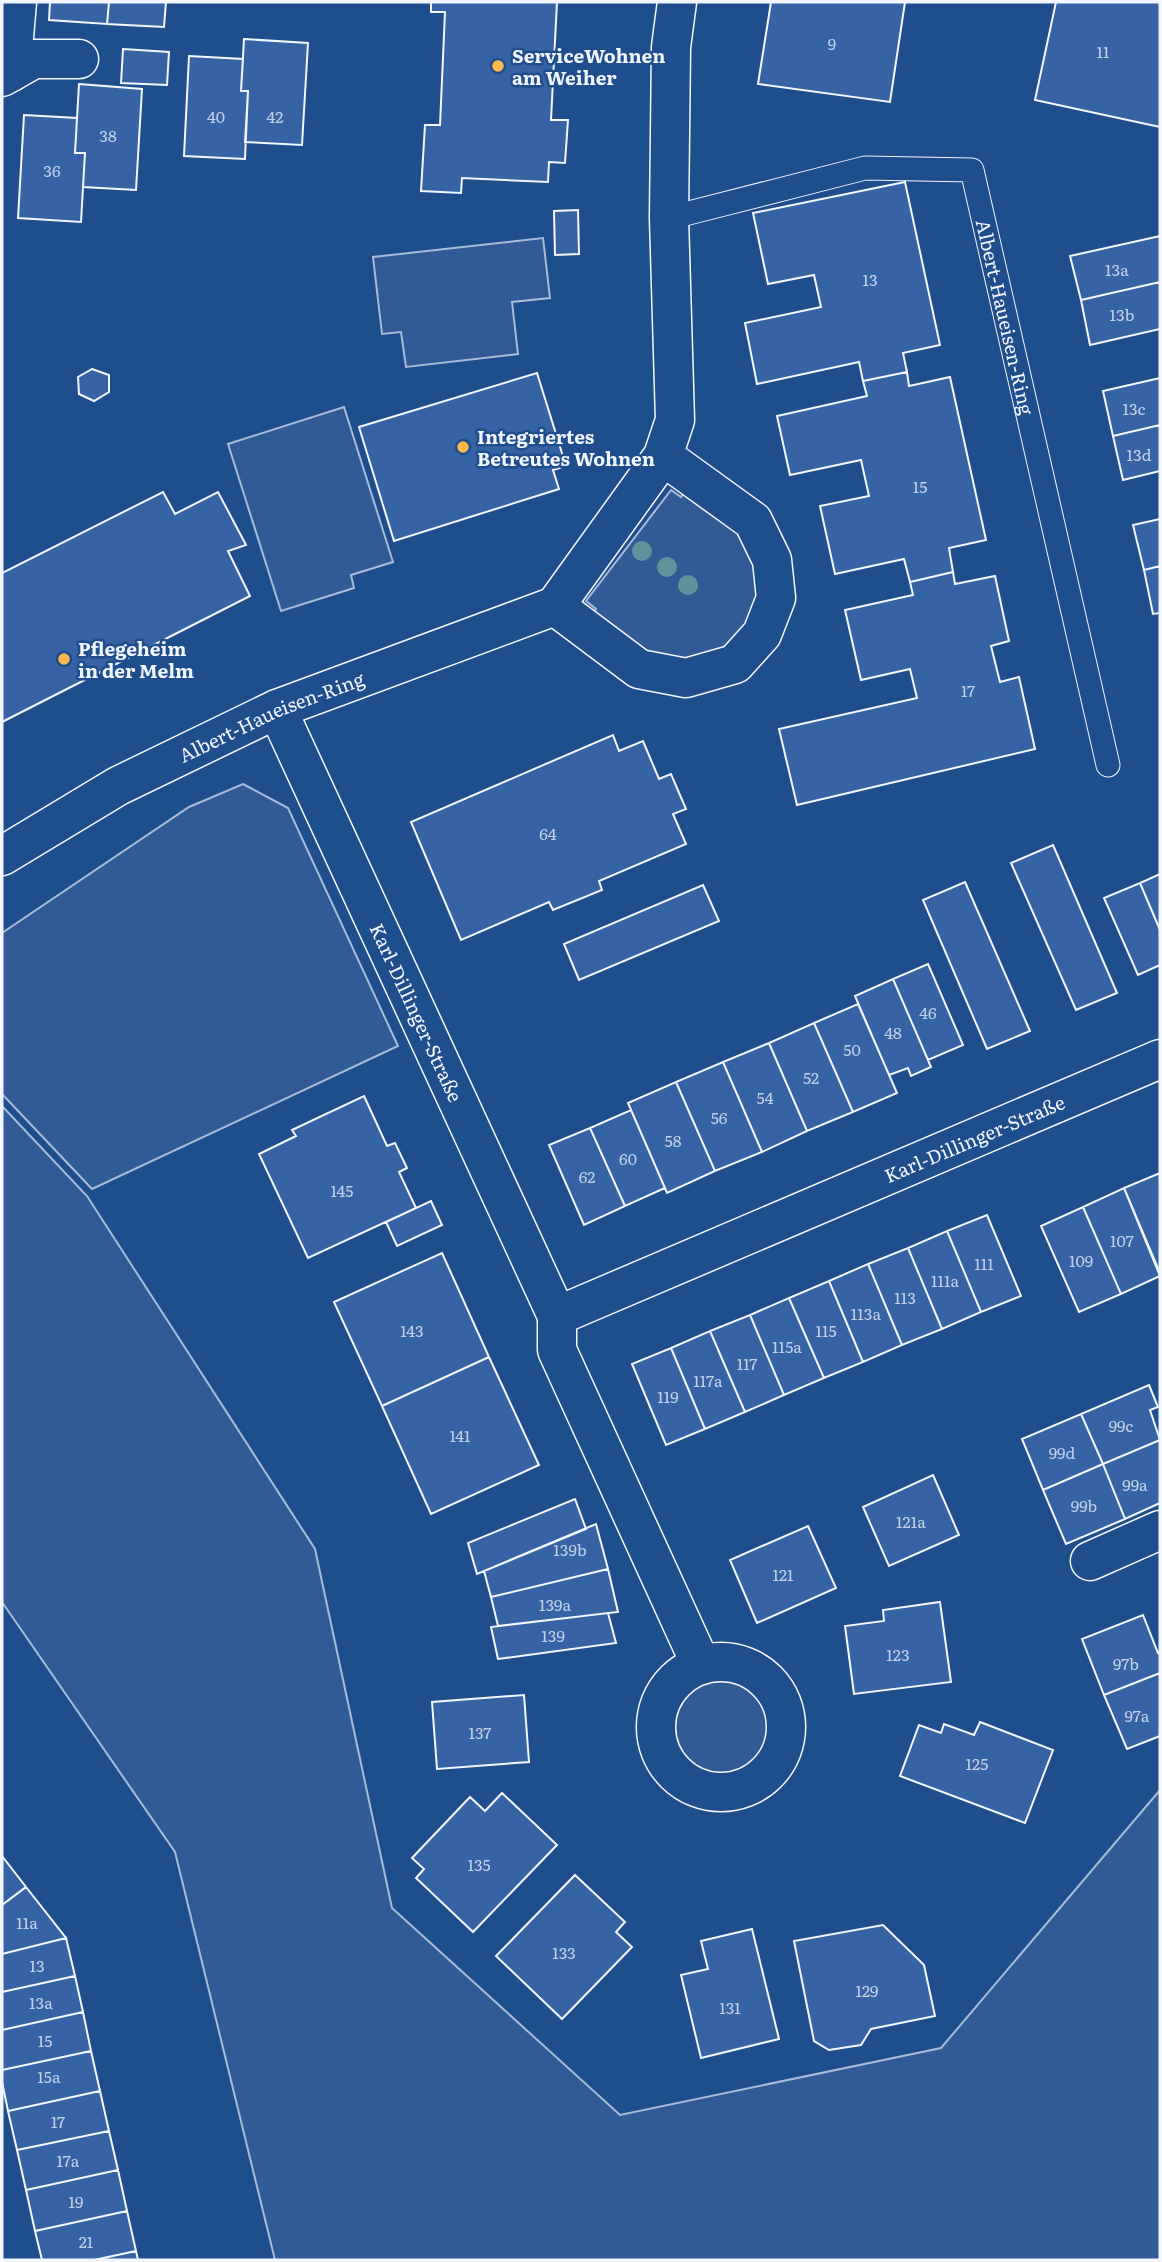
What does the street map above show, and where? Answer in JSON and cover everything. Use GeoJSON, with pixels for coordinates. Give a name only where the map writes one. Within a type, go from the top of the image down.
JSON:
{"type":"FeatureCollection","features":[{"type":"Feature","properties":{"kind":"street"},"geometry":{"type":"LineString","coordinates":[[6,75],[17,2]]}},
{"type":"Feature","properties":{"kind":"street"},"geometry":{"type":"LineString","coordinates":[[663,456],[753,521],[772,559],[776,598],[762,634],[734,664],[686,678],[639,669],[555,606],[663,456],[675,420],[668,218],[671,47],[677,2]]}},
{"type":"Feature","properties":{"kind":"street"},"geometry":{"type":"LineString","coordinates":[[6,75],[34,59],[79,59]]}},
{"type":"Feature","properties":{"kind":"street","name":"Albert-Haueisen-Ring"},"geometry":{"type":"LineString","coordinates":[[2,856],[118,786],[277,709],[555,606]]}},
{"type":"Feature","properties":{"kind":"street","name":"Karl-Dillinger-Straße"},"geometry":{"type":"LineString","coordinates":[[277,709],[557,1316],[557,1350],[701,1665]]}},
{"type":"Feature","properties":{"kind":"street","name":"Karl-Dillinger-Straße"},"geometry":{"type":"LineString","coordinates":[[557,1316],[1160,1059]]}},
{"type":"Feature","properties":{"kind":"street"},"geometry":{"type":"LineString","coordinates":[[1090,1561],[1160,1530]]}},
{"type":"Feature","properties":{"kind":"lane","name":"Albert-Haueisen-Ring"},"geometry":{"type":"LineString","coordinates":[[668,218],[865,168],[972,170],[1108,765]]}},
{"type":"Feature","properties":{"kind":"shaded area"},"geometry":{"type":"Polygon","coordinates":[[[543,238],[550,298],[512,302],[518,354],[406,367],[401,332],[382,334],[373,257],[543,238]]]}},
{"type":"Feature","properties":{"kind":"shaded area"},"geometry":{"type":"Polygon","coordinates":[[[344,407],[393,562],[351,575],[354,588],[281,611],[228,444],[344,407]]]}},
{"type":"Feature","properties":{"kind":"shaded area"},"geometry":{"type":"Polygon","coordinates":[[[694,478],[753,521],[762,634],[686,678],[582,626],[596,609],[586,601],[671,490],[681,497],[694,478]]]}},
{"type":"Feature","properties":{"kind":"shaded area"},"geometry":{"type":"Polygon","coordinates":[[[243,784],[288,808],[398,1046],[92,1189],[2,1094],[2,933],[189,807],[243,784]]]}},
{"type":"Feature","properties":{"kind":"shaded area"},"geometry":{"type":"Polygon","coordinates":[[[2,1106],[87,1196],[315,1549],[392,1908],[620,2115],[941,2048],[1160,1790],[1160,2260],[275,2260],[175,1852],[2,1602],[2,1106]]]}},
{"type":"Feature","properties":{"kind":"shaded area"},"geometry":{"type":"Polygon","coordinates":[[[721,1662],[746,1667],[767,1681],[781,1702],[786,1727],[781,1752],[767,1773],[746,1787],[721,1792],[696,1787],[675,1773],[661,1752],[656,1727],[661,1702],[675,1681],[696,1667],[721,1662]]]}},
{"type":"Feature","properties":{"kind":"building"},"geometry":{"type":"Polygon","coordinates":[[[50,2],[109,2],[107,24],[49,20],[50,2]]]}},
{"type":"Feature","properties":{"kind":"building"},"geometry":{"type":"Polygon","coordinates":[[[109,2],[166,2],[164,27],[107,24],[109,2]]]}},
{"type":"Feature","properties":{"kind":"building","name":"ServiceWohnen am Weiher"},"geometry":{"type":"Polygon","coordinates":[[[431,2],[557,2],[551,120],[568,120],[565,163],[549,162],[548,182],[462,178],[461,193],[421,191],[425,125],[440,125],[445,12],[431,12],[431,2]]]}},
{"type":"Feature","properties":{"kind":"building"},"geometry":{"type":"Polygon","coordinates":[[[771,2],[905,2],[890,102],[758,84],[771,2]]]}},
{"type":"Feature","properties":{"kind":"building"},"geometry":{"type":"Polygon","coordinates":[[[1056,2],[1160,2],[1160,127],[1035,100],[1056,2]]]}},
{"type":"Feature","properties":{"kind":"building"},"geometry":{"type":"Polygon","coordinates":[[[244,39],[308,43],[302,145],[245,142],[248,91],[241,91],[244,39]]]}},
{"type":"Feature","properties":{"kind":"building"},"geometry":{"type":"Polygon","coordinates":[[[123,49],[169,52],[167,85],[121,83],[123,49]]]}},
{"type":"Feature","properties":{"kind":"building"},"geometry":{"type":"Polygon","coordinates":[[[189,56],[243,59],[241,91],[248,91],[245,159],[184,156],[189,56]]]}},
{"type":"Feature","properties":{"kind":"building"},"geometry":{"type":"Polygon","coordinates":[[[79,84],[142,89],[136,190],[83,187],[85,153],[75,153],[79,84]]]}},
{"type":"Feature","properties":{"kind":"building"},"geometry":{"type":"Polygon","coordinates":[[[24,115],[77,118],[75,153],[85,153],[81,222],[18,218],[24,115]]]}},
{"type":"Feature","properties":{"kind":"building"},"geometry":{"type":"Polygon","coordinates":[[[905,182],[940,345],[903,353],[907,372],[863,381],[859,362],[757,384],[745,323],[821,307],[814,275],[768,284],[753,213],[905,182]]]}},
{"type":"Feature","properties":{"kind":"building"},"geometry":{"type":"Polygon","coordinates":[[[578,210],[579,254],[555,255],[554,211],[578,210]]]}},
{"type":"Feature","properties":{"kind":"building"},"geometry":{"type":"Polygon","coordinates":[[[1160,236],[1160,282],[1081,300],[1070,256],[1160,236]]]}},
{"type":"Feature","properties":{"kind":"building"},"geometry":{"type":"Polygon","coordinates":[[[1160,282],[1160,329],[1090,345],[1081,300],[1160,282]]]}},
{"type":"Feature","properties":{"kind":"building"},"geometry":{"type":"Polygon","coordinates":[[[92,369],[109,375],[109,392],[94,401],[79,394],[78,377],[92,369]]]}},
{"type":"Feature","properties":{"kind":"building"},"geometry":{"type":"Polygon","coordinates":[[[907,372],[909,386],[950,377],[986,540],[949,548],[953,572],[910,582],[904,559],[835,574],[820,506],[869,496],[861,460],[790,475],[777,416],[867,396],[863,381],[907,372]]]}},
{"type":"Feature","properties":{"kind":"building","name":"Integriertes Betreutes Wohnen"},"geometry":{"type":"Polygon","coordinates":[[[537,373],[566,466],[553,470],[559,489],[394,541],[359,427],[537,373]]]}},
{"type":"Feature","properties":{"kind":"building"},"geometry":{"type":"Polygon","coordinates":[[[1160,378],[1160,425],[1113,436],[1103,391],[1160,378]]]}},
{"type":"Feature","properties":{"kind":"building"},"geometry":{"type":"Polygon","coordinates":[[[1160,425],[1160,471],[1123,480],[1113,436],[1160,425]]]}},
{"type":"Feature","properties":{"kind":"building","name":"Pflegeheim in der Melm"},"geometry":{"type":"Polygon","coordinates":[[[163,492],[175,514],[218,492],[246,545],[228,551],[250,596],[2,722],[2,573],[163,492]]]}},
{"type":"Feature","properties":{"kind":"building"},"geometry":{"type":"Polygon","coordinates":[[[1160,519],[1160,566],[1144,570],[1133,525],[1160,519]]]}},
{"type":"Feature","properties":{"kind":"building"},"geometry":{"type":"Polygon","coordinates":[[[1160,566],[1160,613],[1153,614],[1144,570],[1160,566]]]}},
{"type":"Feature","properties":{"kind":"building"},"geometry":{"type":"Polygon","coordinates":[[[953,572],[955,584],[995,576],[1009,641],[991,646],[1000,682],[1019,677],[1035,749],[797,805],[779,729],[917,698],[910,669],[861,680],[845,610],[913,595],[910,582],[953,572]]]}},
{"type":"Feature","properties":{"kind":"building"},"geometry":{"type":"Polygon","coordinates":[[[613,735],[619,751],[643,741],[659,779],[671,774],[686,809],[673,814],[686,844],[599,881],[602,890],[553,910],[549,902],[461,940],[411,822],[613,735]]]}},
{"type":"Feature","properties":{"kind":"building"},"geometry":{"type":"Polygon","coordinates":[[[1053,845],[1117,993],[1076,1010],[1011,863],[1053,845]]]}},
{"type":"Feature","properties":{"kind":"building"},"geometry":{"type":"Polygon","coordinates":[[[1160,874],[1160,930],[1140,883],[1160,874]]]}},
{"type":"Feature","properties":{"kind":"building"},"geometry":{"type":"Polygon","coordinates":[[[965,882],[1030,1031],[987,1049],[923,900],[965,882]]]}},
{"type":"Feature","properties":{"kind":"building"},"geometry":{"type":"Polygon","coordinates":[[[1140,883],[1160,930],[1160,965],[1138,975],[1104,898],[1140,883]]]}},
{"type":"Feature","properties":{"kind":"building"},"geometry":{"type":"Polygon","coordinates":[[[703,885],[719,921],[579,980],[564,944],[703,885]]]}},
{"type":"Feature","properties":{"kind":"building"},"geometry":{"type":"Polygon","coordinates":[[[928,964],[963,1045],[928,1060],[893,979],[928,964]]]}},
{"type":"Feature","properties":{"kind":"building"},"geometry":{"type":"Polygon","coordinates":[[[893,979],[931,1067],[911,1076],[908,1068],[889,1075],[855,996],[893,979]]]}},
{"type":"Feature","properties":{"kind":"building"},"geometry":{"type":"Polygon","coordinates":[[[858,1004],[897,1093],[853,1112],[814,1023],[858,1004]]]}},
{"type":"Feature","properties":{"kind":"building"},"geometry":{"type":"Polygon","coordinates":[[[814,1023],[853,1112],[807,1131],[769,1043],[814,1023]]]}},
{"type":"Feature","properties":{"kind":"building"},"geometry":{"type":"Polygon","coordinates":[[[769,1043],[807,1131],[762,1152],[723,1062],[769,1043]]]}},
{"type":"Feature","properties":{"kind":"building"},"geometry":{"type":"Polygon","coordinates":[[[723,1062],[762,1152],[715,1171],[676,1082],[723,1062]]]}},
{"type":"Feature","properties":{"kind":"building"},"geometry":{"type":"Polygon","coordinates":[[[676,1082],[715,1171],[667,1193],[628,1103],[676,1082]]]}},
{"type":"Feature","properties":{"kind":"building"},"geometry":{"type":"Polygon","coordinates":[[[364,1096],[387,1146],[395,1143],[407,1168],[399,1172],[416,1208],[308,1258],[259,1154],[296,1136],[292,1130],[364,1096]]]}},
{"type":"Feature","properties":{"kind":"building"},"geometry":{"type":"Polygon","coordinates":[[[631,1110],[665,1188],[625,1206],[590,1128],[631,1110]]]}},
{"type":"Feature","properties":{"kind":"building"},"geometry":{"type":"Polygon","coordinates":[[[590,1128],[625,1206],[584,1225],[549,1145],[590,1128]]]}},
{"type":"Feature","properties":{"kind":"building"},"geometry":{"type":"Polygon","coordinates":[[[1160,1173],[1160,1273],[1124,1188],[1160,1173]]]}},
{"type":"Feature","properties":{"kind":"building"},"geometry":{"type":"Polygon","coordinates":[[[1124,1188],[1160,1276],[1121,1294],[1083,1207],[1124,1188]]]}},
{"type":"Feature","properties":{"kind":"building"},"geometry":{"type":"Polygon","coordinates":[[[431,1201],[442,1225],[397,1246],[386,1222],[431,1201]]]}},
{"type":"Feature","properties":{"kind":"building"},"geometry":{"type":"Polygon","coordinates":[[[1083,1207],[1121,1294],[1079,1312],[1041,1226],[1083,1207]]]}},
{"type":"Feature","properties":{"kind":"building"},"geometry":{"type":"Polygon","coordinates":[[[987,1215],[1021,1296],[981,1312],[947,1231],[987,1215]]]}},
{"type":"Feature","properties":{"kind":"building"},"geometry":{"type":"Polygon","coordinates":[[[947,1231],[981,1312],[942,1329],[908,1248],[947,1231]]]}},
{"type":"Feature","properties":{"kind":"building"},"geometry":{"type":"Polygon","coordinates":[[[908,1248],[942,1329],[902,1345],[868,1264],[908,1248]]]}},
{"type":"Feature","properties":{"kind":"building"},"geometry":{"type":"Polygon","coordinates":[[[442,1253],[489,1357],[382,1406],[334,1302],[442,1253]]]}},
{"type":"Feature","properties":{"kind":"building"},"geometry":{"type":"Polygon","coordinates":[[[868,1264],[902,1345],[863,1362],[829,1281],[868,1264]]]}},
{"type":"Feature","properties":{"kind":"building"},"geometry":{"type":"Polygon","coordinates":[[[829,1281],[863,1362],[824,1378],[789,1298],[829,1281]]]}},
{"type":"Feature","properties":{"kind":"building"},"geometry":{"type":"Polygon","coordinates":[[[789,1298],[824,1378],[784,1395],[750,1315],[789,1298]]]}},
{"type":"Feature","properties":{"kind":"building"},"geometry":{"type":"Polygon","coordinates":[[[750,1315],[784,1395],[745,1412],[710,1331],[750,1315]]]}},
{"type":"Feature","properties":{"kind":"building"},"geometry":{"type":"Polygon","coordinates":[[[710,1331],[745,1412],[705,1429],[671,1348],[710,1331]]]}},
{"type":"Feature","properties":{"kind":"building"},"geometry":{"type":"Polygon","coordinates":[[[671,1348],[705,1429],[666,1445],[632,1364],[671,1348]]]}},
{"type":"Feature","properties":{"kind":"building"},"geometry":{"type":"Polygon","coordinates":[[[489,1357],[539,1465],[431,1514],[382,1406],[489,1357]]]}},
{"type":"Feature","properties":{"kind":"building"},"geometry":{"type":"Polygon","coordinates":[[[1149,1385],[1158,1407],[1150,1410],[1160,1440],[1103,1464],[1081,1414],[1149,1385]]]}},
{"type":"Feature","properties":{"kind":"building"},"geometry":{"type":"Polygon","coordinates":[[[1081,1414],[1103,1464],[1043,1490],[1022,1439],[1081,1414]]]}},
{"type":"Feature","properties":{"kind":"building"},"geometry":{"type":"Polygon","coordinates":[[[1160,1440],[1160,1503],[1125,1519],[1103,1464],[1160,1440]]]}},
{"type":"Feature","properties":{"kind":"building"},"geometry":{"type":"Polygon","coordinates":[[[1103,1464],[1125,1519],[1066,1544],[1043,1490],[1103,1464]]]}},
{"type":"Feature","properties":{"kind":"building"},"geometry":{"type":"Polygon","coordinates":[[[933,1475],[959,1535],[889,1566],[863,1507],[933,1475]]]}},
{"type":"Feature","properties":{"kind":"building"},"geometry":{"type":"Polygon","coordinates":[[[575,1499],[586,1529],[477,1574],[468,1543],[575,1499]]]}},
{"type":"Feature","properties":{"kind":"building"},"geometry":{"type":"Polygon","coordinates":[[[596,1524],[608,1569],[491,1597],[484,1571],[596,1524]]]}},
{"type":"Feature","properties":{"kind":"building"},"geometry":{"type":"Polygon","coordinates":[[[808,1526],[836,1588],[757,1623],[730,1560],[808,1526]]]}},
{"type":"Feature","properties":{"kind":"building"},"geometry":{"type":"Polygon","coordinates":[[[608,1569],[618,1612],[498,1626],[491,1597],[608,1569]]]}},
{"type":"Feature","properties":{"kind":"building"},"geometry":{"type":"Polygon","coordinates":[[[940,1602],[951,1682],[854,1694],[845,1626],[884,1621],[883,1610],[940,1602]]]}},
{"type":"Feature","properties":{"kind":"building"},"geometry":{"type":"Polygon","coordinates":[[[608,1613],[616,1643],[498,1659],[491,1627],[608,1613]]]}},
{"type":"Feature","properties":{"kind":"building"},"geometry":{"type":"Polygon","coordinates":[[[1143,1615],[1158,1653],[1160,1652],[1160,1673],[1104,1695],[1082,1639],[1143,1615]]]}},
{"type":"Feature","properties":{"kind":"building"},"geometry":{"type":"Polygon","coordinates":[[[1160,1673],[1160,1736],[1127,1749],[1104,1695],[1160,1673]]]}},
{"type":"Feature","properties":{"kind":"building"},"geometry":{"type":"Polygon","coordinates":[[[524,1695],[529,1762],[437,1769],[432,1702],[524,1695]]]}},
{"type":"Feature","properties":{"kind":"building"},"geometry":{"type":"Polygon","coordinates":[[[980,1722],[1053,1750],[1025,1823],[900,1776],[919,1725],[941,1733],[944,1724],[974,1735],[980,1722]]]}},
{"type":"Feature","properties":{"kind":"building"},"geometry":{"type":"Polygon","coordinates":[[[502,1793],[557,1845],[473,1932],[416,1878],[424,1869],[412,1858],[470,1797],[485,1811],[502,1793]]]}},
{"type":"Feature","properties":{"kind":"building"},"geometry":{"type":"Polygon","coordinates":[[[2,1856],[26,1887],[2,1905],[2,1856]]]}},
{"type":"Feature","properties":{"kind":"building"},"geometry":{"type":"Polygon","coordinates":[[[575,1875],[625,1922],[616,1932],[632,1947],[562,2019],[496,1956],[575,1875]]]}},
{"type":"Feature","properties":{"kind":"building"},"geometry":{"type":"Polygon","coordinates":[[[26,1887],[66,1938],[2,1954],[2,1905],[26,1887]]]}},
{"type":"Feature","properties":{"kind":"building"},"geometry":{"type":"Polygon","coordinates":[[[883,1925],[924,1965],[935,2016],[871,2029],[861,2045],[829,2050],[814,2041],[794,1941],[883,1925]]]}},
{"type":"Feature","properties":{"kind":"building"},"geometry":{"type":"Polygon","coordinates":[[[752,1929],[779,2039],[701,2058],[681,1975],[708,1969],[701,1941],[752,1929]]]}},
{"type":"Feature","properties":{"kind":"building"},"geometry":{"type":"Polygon","coordinates":[[[66,1938],[75,1976],[2,1992],[2,1954],[66,1938]]]}},
{"type":"Feature","properties":{"kind":"building"},"geometry":{"type":"Polygon","coordinates":[[[75,1976],[83,2012],[2,2030],[2,1992],[75,1976]]]}},
{"type":"Feature","properties":{"kind":"building"},"geometry":{"type":"Polygon","coordinates":[[[83,2012],[91,2051],[2,2070],[2,2030],[83,2012]]]}},
{"type":"Feature","properties":{"kind":"building"},"geometry":{"type":"Polygon","coordinates":[[[91,2051],[100,2091],[8,2111],[2,2070],[91,2051]]]}},
{"type":"Feature","properties":{"kind":"building"},"geometry":{"type":"Polygon","coordinates":[[[100,2091],[109,2131],[17,2150],[8,2111],[100,2091]]]}},
{"type":"Feature","properties":{"kind":"building"},"geometry":{"type":"Polygon","coordinates":[[[109,2131],[118,2170],[26,2190],[17,2150],[109,2131]]]}},
{"type":"Feature","properties":{"kind":"building"},"geometry":{"type":"Polygon","coordinates":[[[118,2170],[127,2211],[35,2231],[26,2190],[118,2170]]]}},
{"type":"Feature","properties":{"kind":"building"},"geometry":{"type":"Polygon","coordinates":[[[127,2211],[136,2251],[94,2260],[42,2260],[35,2231],[127,2211]]]}},
{"type":"Feature","properties":{"kind":"building"},"geometry":{"type":"Polygon","coordinates":[[[136,2251],[138,2260],[94,2260],[136,2251]]]}},
{"type":"Feature","properties":{"kind":"place","name":"ServiceWohnen am Weiher"},"geometry":{"type":"Point","coordinates":[498,66]}},
{"type":"Feature","properties":{"kind":"place","name":"Integriertes Betreutes Wohnen"},"geometry":{"type":"Point","coordinates":[463,447]}},
{"type":"Feature","properties":{"kind":"place","name":"Pflegeheim in der Melm"},"geometry":{"type":"Point","coordinates":[64,659]}}]}
